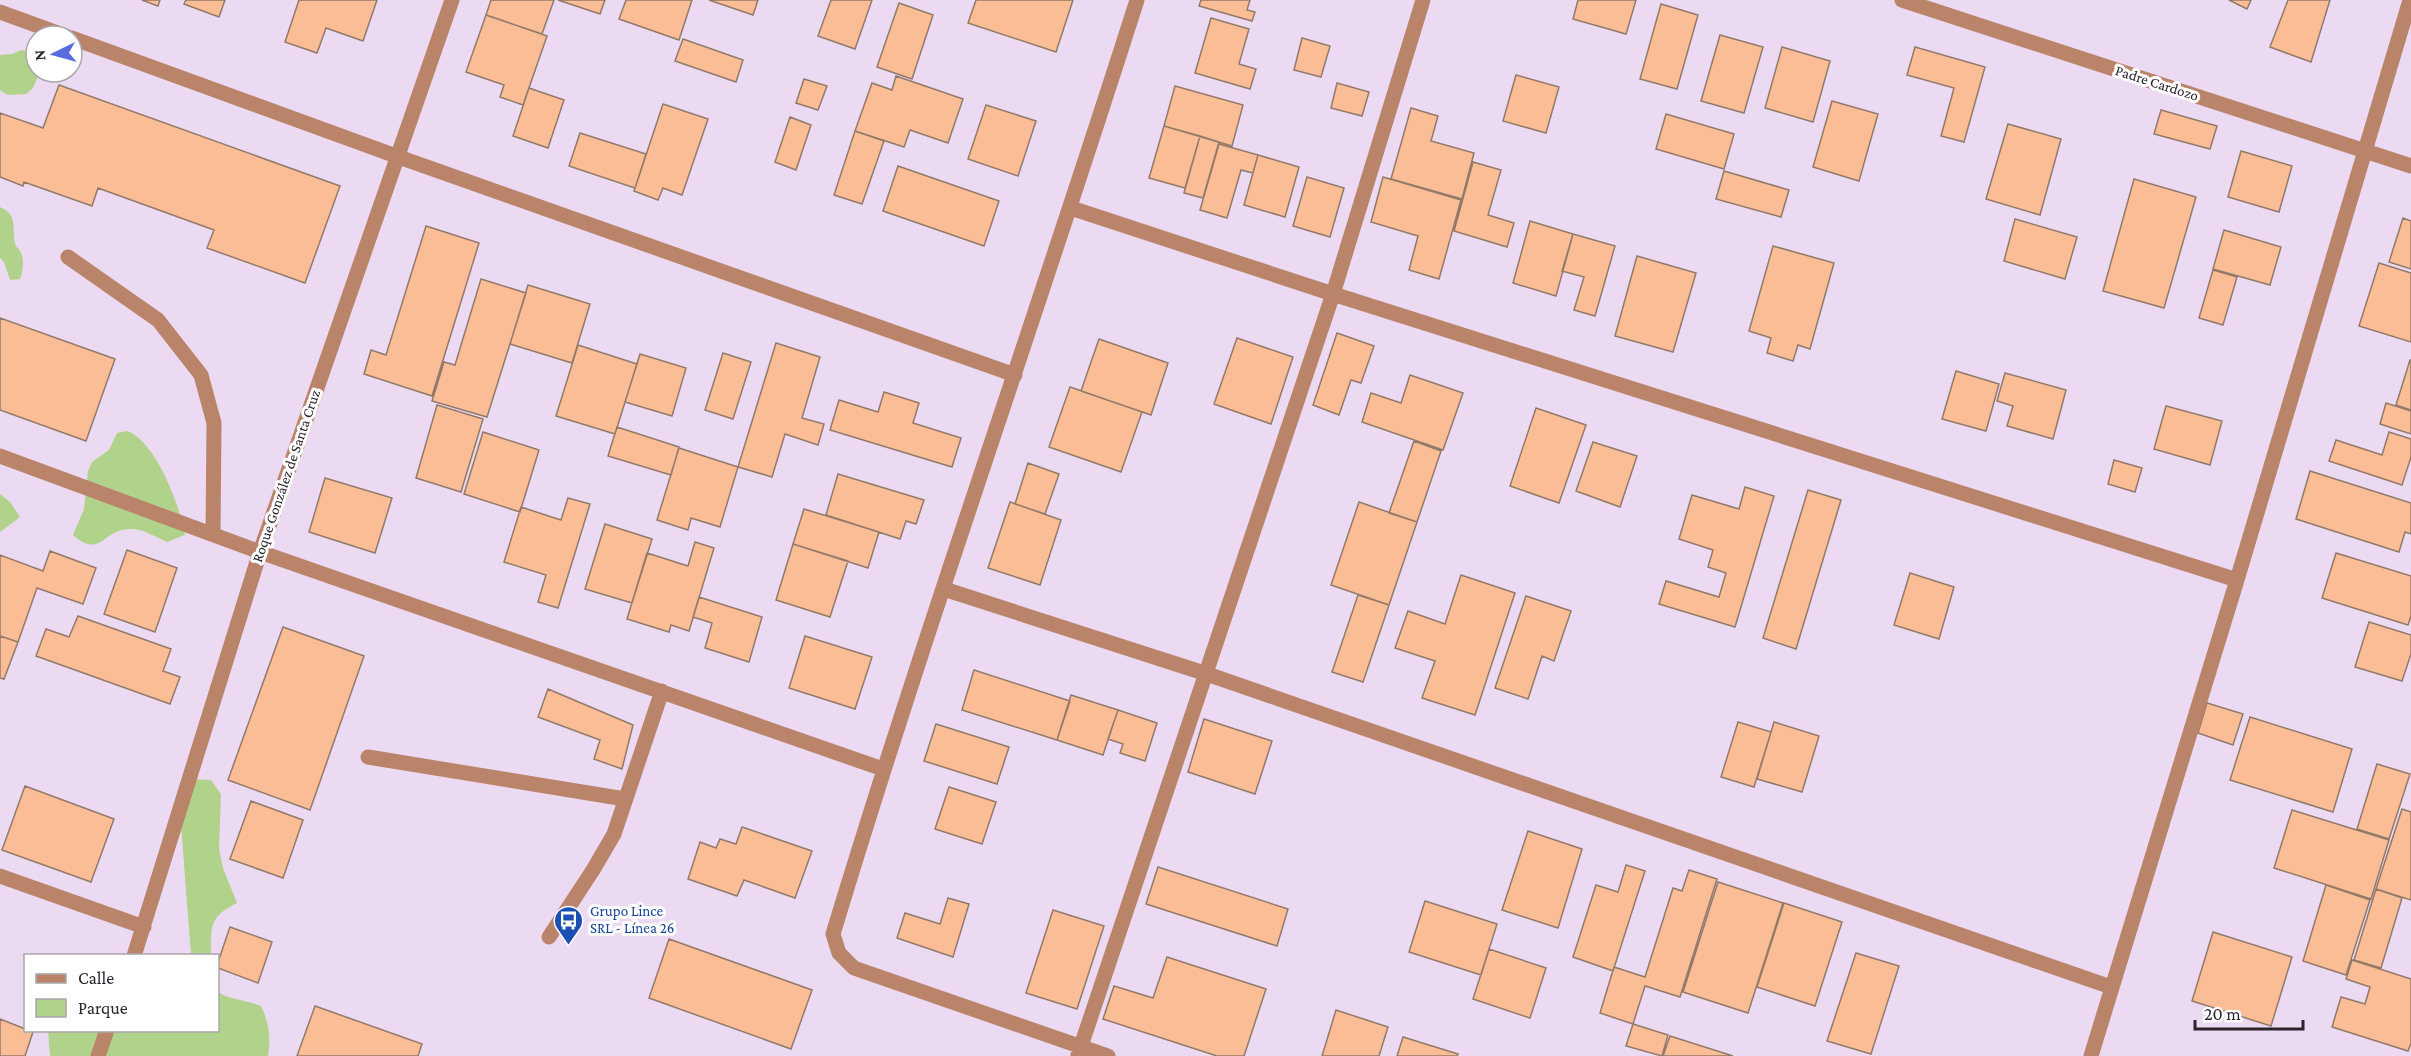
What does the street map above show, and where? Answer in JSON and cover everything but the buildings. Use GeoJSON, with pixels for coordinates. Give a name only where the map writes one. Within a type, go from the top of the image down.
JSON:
{"type":"FeatureCollection","features":[{"type":"Feature","properties":{"kind":"street","name":"Roque González de Santa Cruz"},"geometry":{"type":"LineString","coordinates":[[135,954],[260,552],[452,0]]}},
{"type":"Feature","properties":{"kind":"street"},"geometry":{"type":"LineString","coordinates":[[1108,1056],[1079,1051],[854,968],[839,953],[833,934],[883,769],[1071,208],[1137,0]]}},
{"type":"Feature","properties":{"kind":"street"},"geometry":{"type":"LineString","coordinates":[[1079,1051],[1333,294],[1423,0]]}},
{"type":"Feature","properties":{"kind":"street","name":"Padre Cardozo"},"geometry":{"type":"LineString","coordinates":[[1902,0],[2411,166]]}},
{"type":"Feature","properties":{"kind":"street"},"geometry":{"type":"LineString","coordinates":[[2091,1056],[2237,580],[2410,0]]}},
{"type":"Feature","properties":{"kind":"street"},"geometry":{"type":"LineString","coordinates":[[0,12],[33,24]]}},
{"type":"Feature","properties":{"kind":"street"},"geometry":{"type":"LineString","coordinates":[[84,42],[396,156],[1015,375]]}},
{"type":"Feature","properties":{"kind":"street"},"geometry":{"type":"LineString","coordinates":[[1071,208],[1333,294],[2237,580]]}},
{"type":"Feature","properties":{"kind":"street"},"geometry":{"type":"LineString","coordinates":[[68,257],[158,320],[201,375],[214,423],[213,534]]}},
{"type":"Feature","properties":{"kind":"street"},"geometry":{"type":"LineString","coordinates":[[0,456],[260,552],[883,769]]}},
{"type":"Feature","properties":{"kind":"street"},"geometry":{"type":"LineString","coordinates":[[944,588],[1207,674],[2111,987]]}},
{"type":"Feature","properties":{"kind":"street"},"geometry":{"type":"LineString","coordinates":[[549,937],[614,834],[662,691]]}},
{"type":"Feature","properties":{"kind":"street"},"geometry":{"type":"LineString","coordinates":[[368,757],[625,799]]}},
{"type":"Feature","properties":{"kind":"street"},"geometry":{"type":"LineString","coordinates":[[0,876],[144,927]]}},
{"type":"Feature","properties":{"kind":"street"},"geometry":{"type":"LineString","coordinates":[[98,1056],[106,1032]]}},
{"type":"Feature","properties":{"kind":"green space"},"geometry":{"type":"Polygon","coordinates":[[[24,50],[24,84],[35,84],[26,94],[8,95],[0,90],[0,55],[24,50]]]}},
{"type":"Feature","properties":{"kind":"green space"},"geometry":{"type":"Polygon","coordinates":[[[0,207],[10,213],[15,243],[22,254],[23,269],[20,279],[10,280],[4,262],[0,258],[0,207]]]}},
{"type":"Feature","properties":{"kind":"green space"},"geometry":{"type":"Polygon","coordinates":[[[127,431],[138,437],[148,447],[157,461],[172,492],[185,535],[167,542],[145,532],[131,529],[114,533],[96,544],[82,542],[73,535],[84,509],[88,471],[92,462],[109,450],[117,433],[127,431]]]}},
{"type":"Feature","properties":{"kind":"green space"},"geometry":{"type":"Polygon","coordinates":[[[0,494],[10,502],[20,517],[0,532],[0,494]]]}},
{"type":"Feature","properties":{"kind":"green space"},"geometry":{"type":"Polygon","coordinates":[[[192,779],[211,780],[221,794],[219,849],[223,868],[237,903],[216,918],[212,929],[211,954],[191,954],[180,812],[192,779]]]}},
{"type":"Feature","properties":{"kind":"green space"},"geometry":{"type":"Polygon","coordinates":[[[219,992],[261,1006],[269,1030],[268,1056],[50,1056],[48,1032],[219,1032],[219,992]]]}},
{"type":"Feature","properties":{"kind":"place","name":"Grupo Lince SRL - Línea 26"},"geometry":{"type":"Point","coordinates":[569,946]}}]}
